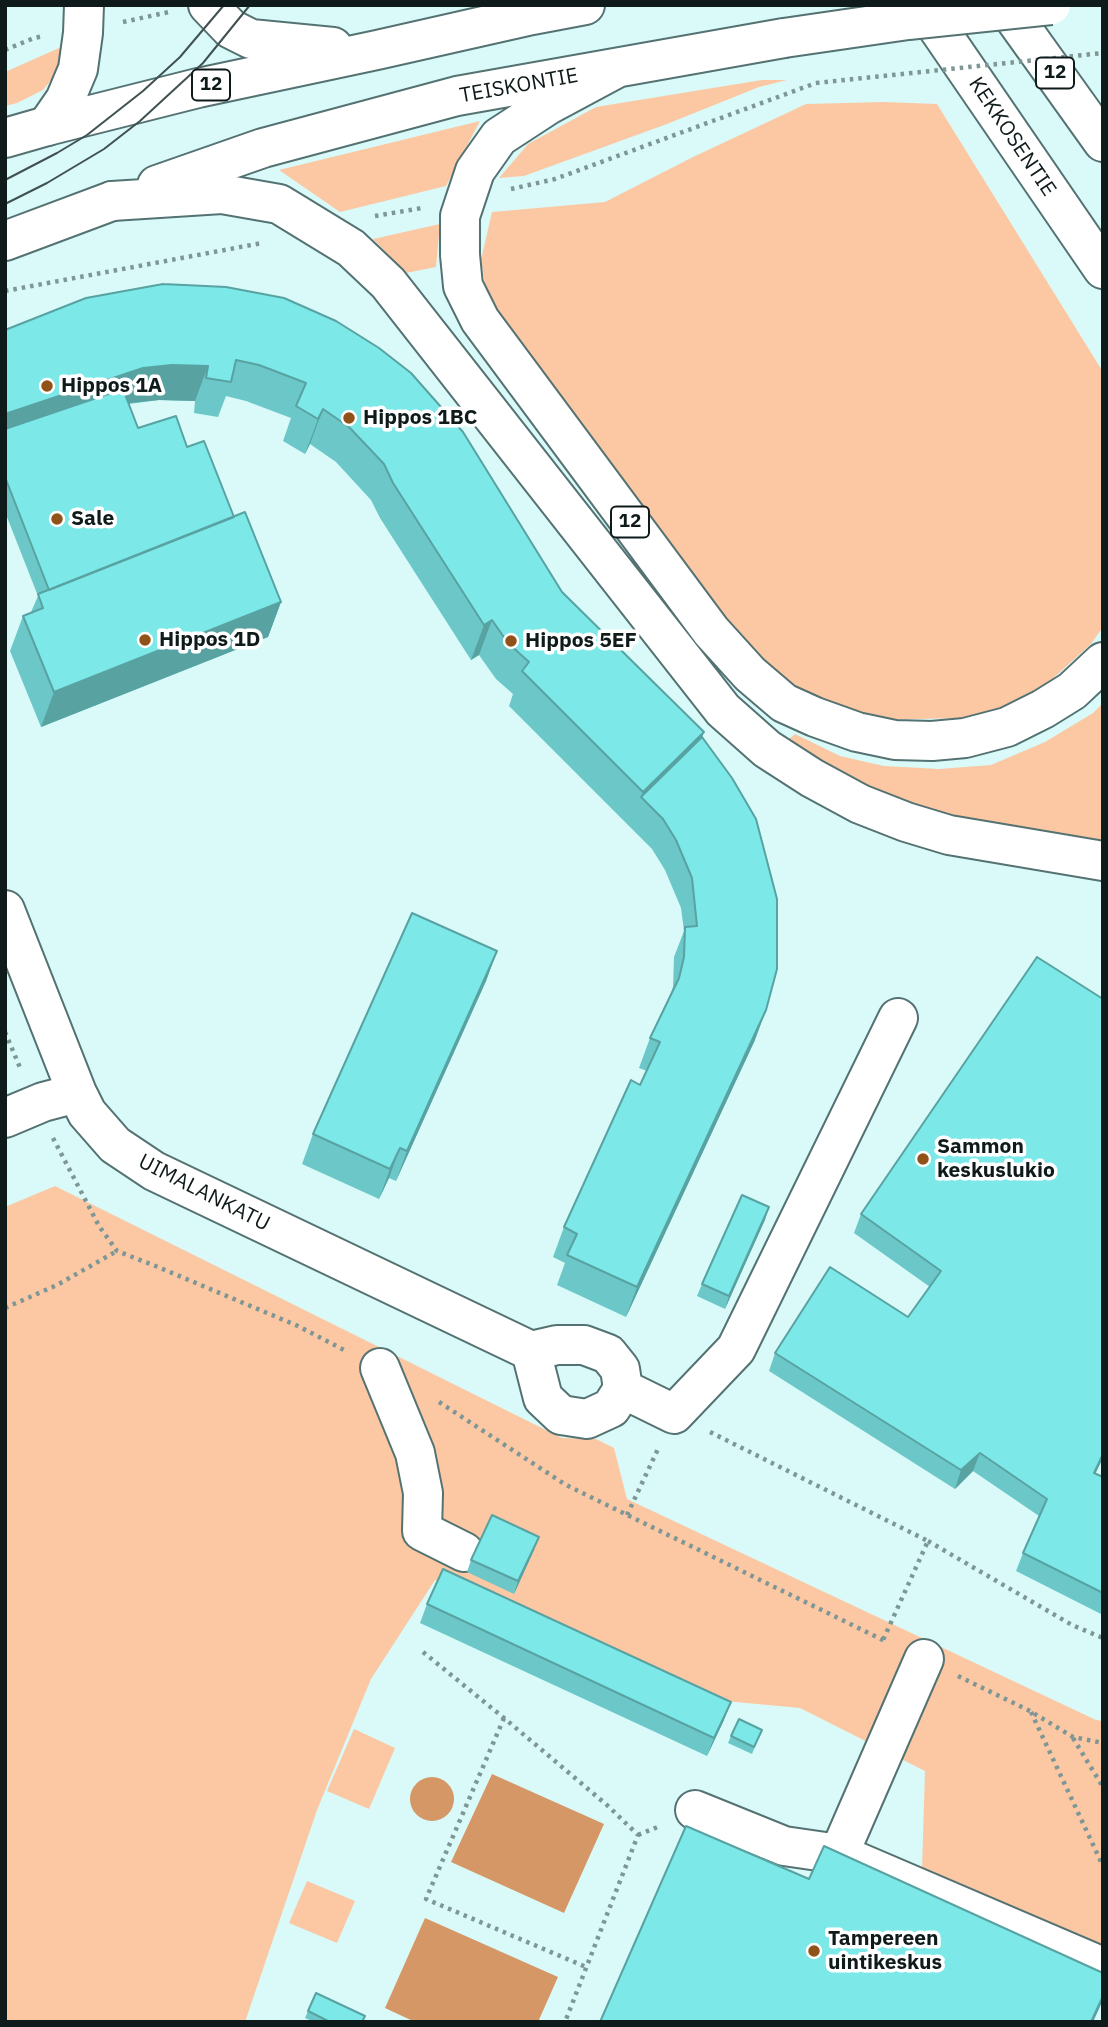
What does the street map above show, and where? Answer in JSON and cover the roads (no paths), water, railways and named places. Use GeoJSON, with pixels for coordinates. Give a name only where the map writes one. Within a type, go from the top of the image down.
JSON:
{"type":"FeatureCollection","features":[{"type":"Feature","properties":{"kind":"main road","name":"12"},"geometry":{"type":"LineString","coordinates":[[47,126],[198,88],[585,5]]}},
{"type":"Feature","properties":{"kind":"main road","name":"KEKKOSENTIE"},"geometry":{"type":"LineString","coordinates":[[922,5],[1103,269]]}},
{"type":"Feature","properties":{"kind":"main road","name":"12"},"geometry":{"type":"LineString","coordinates":[[1005,5],[1103,142]]}},
{"type":"Feature","properties":{"kind":"main road","name":"TEISKONTIE"},"geometry":{"type":"LineString","coordinates":[[5,241],[263,148],[457,96],[785,38],[908,20],[1051,5]]}},
{"type":"Feature","properties":{"kind":"main road"},"geometry":{"type":"LineString","coordinates":[[192,8],[251,39],[377,50]]}},
{"type":"Feature","properties":{"kind":"main road"},"geometry":{"type":"LineString","coordinates":[[5,138],[47,126],[65,100],[78,69],[83,33],[100,14]]}},
{"type":"Feature","properties":{"kind":"main road","name":"12"},"geometry":{"type":"LineString","coordinates":[[617,68],[548,105],[499,137],[475,170],[460,216],[463,286],[480,320],[711,631],[750,674],[784,703],[857,733],[895,740],[965,738],[1007,727],[1072,691],[1103,662]]}},
{"type":"Feature","properties":{"kind":"main road"},"geometry":{"type":"LineString","coordinates":[[112,201],[222,194],[279,204],[351,248],[388,283],[723,710],[767,749],[860,804],[906,822],[949,835],[1103,861]]}},
{"type":"Feature","properties":{"kind":"main road","name":"UIMALANKATU"},"geometry":{"type":"LineString","coordinates":[[5,909],[15,965],[87,1113],[115,1145],[154,1171],[531,1351]]}},
{"type":"Feature","properties":{"kind":"main road"},"geometry":{"type":"LineString","coordinates":[[623,1389],[674,1414],[736,1349],[898,1018]]}},
{"type":"Feature","properties":{"kind":"main road"},"geometry":{"type":"LineString","coordinates":[[5,1118],[43,1102],[77,1093]]}},
{"type":"Feature","properties":{"kind":"main road"},"geometry":{"type":"LineString","coordinates":[[557,1345],[584,1346],[608,1354],[620,1369],[623,1389],[611,1408],[587,1419],[561,1415],[543,1398],[531,1351],[557,1345]]}},
{"type":"Feature","properties":{"kind":"main road"},"geometry":{"type":"LineString","coordinates":[[380,1368],[415,1453],[423,1493],[422,1531],[464,1552]]}},
{"type":"Feature","properties":{"kind":"main road"},"geometry":{"type":"LineString","coordinates":[[839,1854],[924,1659]]}},
{"type":"Feature","properties":{"kind":"main road"},"geometry":{"type":"LineString","coordinates":[[695,1810],[784,1846],[839,1854],[1103,1967]]}},
{"type":"Feature","properties":{"kind":"tram line"},"geometry":{"type":"LineString","coordinates":[[5,180],[87,135],[143,91],[180,57],[224,5]]}},
{"type":"Feature","properties":{"kind":"tram line"},"geometry":{"type":"LineString","coordinates":[[5,204],[104,149],[140,121],[203,63],[250,5]]}},
{"type":"Feature","properties":{"kind":"place","name":"Hippos 1A"},"geometry":{"type":"Point","coordinates":[47,386]}},
{"type":"Feature","properties":{"kind":"place","name":"Hippos 1BC"},"geometry":{"type":"Point","coordinates":[349,418]}},
{"type":"Feature","properties":{"kind":"place","name":"Sale"},"geometry":{"type":"Point","coordinates":[57,519]}},
{"type":"Feature","properties":{"kind":"place","name":"Hippos 1D"},"geometry":{"type":"Point","coordinates":[145,640]}},
{"type":"Feature","properties":{"kind":"place","name":"Hippos 5EF"},"geometry":{"type":"Point","coordinates":[511,641]}},
{"type":"Feature","properties":{"kind":"place","name":"Sammon keskuslukio"},"geometry":{"type":"Point","coordinates":[923,1159]}},
{"type":"Feature","properties":{"kind":"place","name":"Tampereen uintikeskus"},"geometry":{"type":"Point","coordinates":[814,1951]}}]}
